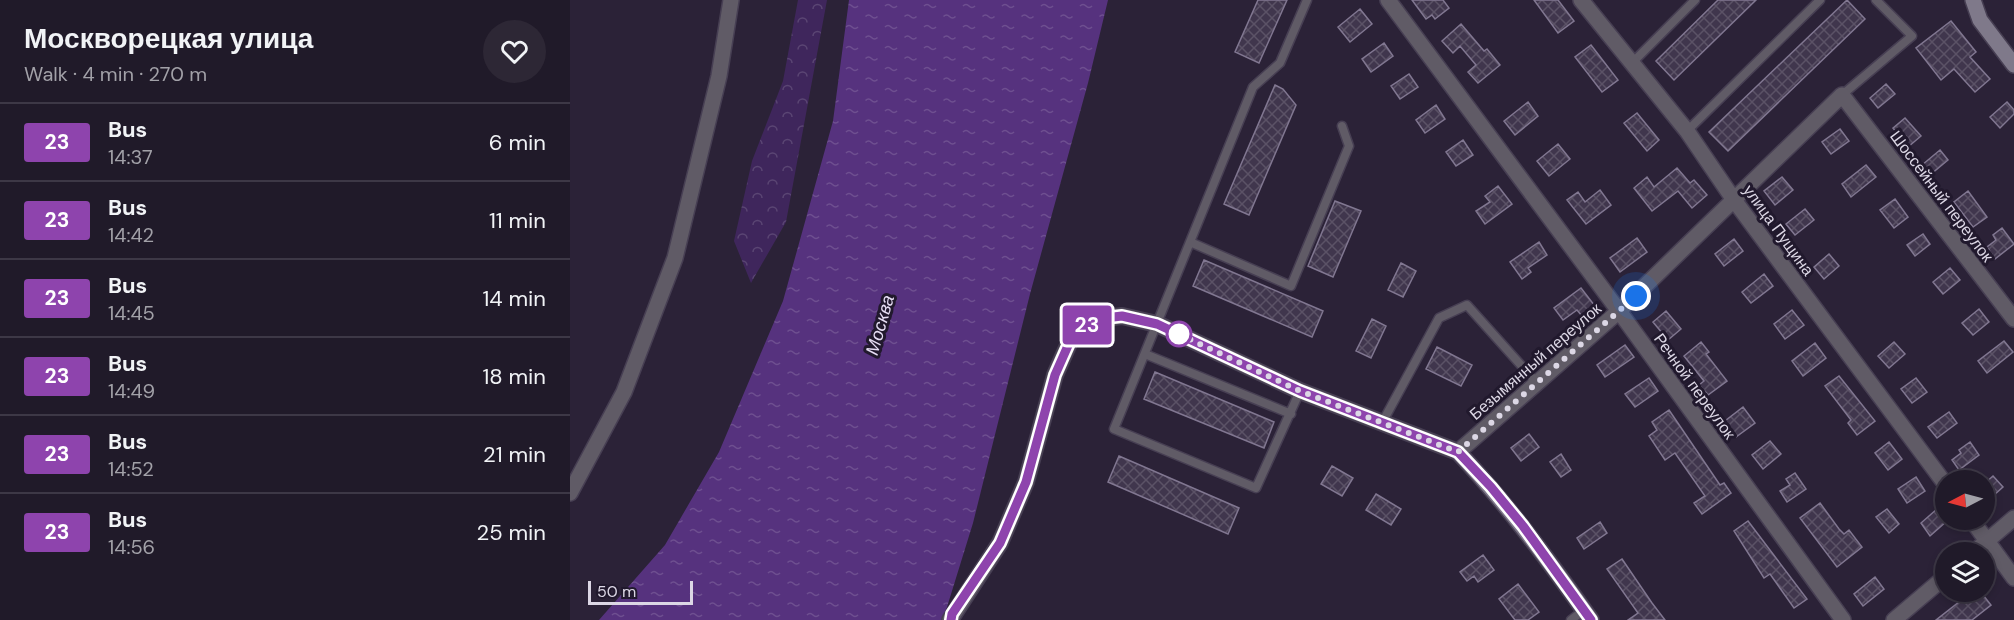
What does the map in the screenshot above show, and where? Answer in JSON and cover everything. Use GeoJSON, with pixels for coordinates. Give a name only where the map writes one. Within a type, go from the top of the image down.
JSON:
{"type":"FeatureCollection","features":[{"type":"Feature","properties":{"kind":"street"},"geometry":{"type":"LineString","coordinates":[[570,493],[624,392],[675,258],[719,76],[731,0]]}},
{"type":"Feature","properties":{"kind":"street","name":"Речной переулок"},"geometry":{"type":"LineString","coordinates":[[1388,0],[1619,311],[1843,620]]}},
{"type":"Feature","properties":{"kind":"street","name":"улица Пущина"},"geometry":{"type":"LineString","coordinates":[[1581,0],[1687,131],[1734,200],[1935,470]]}},
{"type":"Feature","properties":{"kind":"street"},"geometry":{"type":"LineString","coordinates":[[1973,0],[1980,21],[2014,64]]}},
{"type":"Feature","properties":{"kind":"street","name":"Безымянный переулок"},"geometry":{"type":"LineString","coordinates":[[1458,452],[1619,311],[1842,95]]}},
{"type":"Feature","properties":{"kind":"street","name":"Шоссейный переулок"},"geometry":{"type":"LineString","coordinates":[[1842,95],[2014,319]]}},
{"type":"Feature","properties":{"kind":"street"},"geometry":{"type":"LineString","coordinates":[[956,618],[1000,543],[1026,482],[1055,375],[1074,332],[1096,319],[1122,316],[1157,324],[1300,391],[1458,452],[1516,518],[1582,617]]}},
{"type":"Feature","properties":{"kind":"street"},"geometry":{"type":"LineString","coordinates":[[1987,541],[2014,518]]}},
{"type":"Feature","properties":{"kind":"street"},"geometry":{"type":"LineString","coordinates":[[1979,530],[2014,578]]}},
{"type":"Feature","properties":{"kind":"street"},"geometry":{"type":"LineString","coordinates":[[1894,620],[1935,585]]}},
{"type":"Feature","properties":{"kind":"lane"},"geometry":{"type":"LineString","coordinates":[[1300,391],[1256,488],[1114,429],[1252,87],[1280,63],[1306,0]]}},
{"type":"Feature","properties":{"kind":"lane"},"geometry":{"type":"LineString","coordinates":[[1632,63],[1695,0]]}},
{"type":"Feature","properties":{"kind":"lane"},"geometry":{"type":"LineString","coordinates":[[1687,131],[1820,0]]}},
{"type":"Feature","properties":{"kind":"lane"},"geometry":{"type":"LineString","coordinates":[[1842,95],[1912,36],[1876,0]]}},
{"type":"Feature","properties":{"kind":"lane"},"geometry":{"type":"LineString","coordinates":[[1190,242],[1291,286],[1349,146],[1342,126]]}},
{"type":"Feature","properties":{"kind":"lane"},"geometry":{"type":"LineString","coordinates":[[1382,423],[1439,318],[1467,305],[1537,383]]}},
{"type":"Feature","properties":{"kind":"lane"},"geometry":{"type":"LineString","coordinates":[[1145,354],[1291,414]]}},
{"type":"Feature","properties":{"kind":"green space"},"geometry":{"type":"Polygon","coordinates":[[[798,0],[827,0],[786,222],[751,283],[734,241],[752,161],[783,81],[798,0]]]}},
{"type":"Feature","properties":{"kind":"water","name":"Москва"},"geometry":{"type":"Polygon","coordinates":[[[849,0],[1108,0],[1088,83],[1030,294],[973,523],[943,620],[599,620],[665,545],[719,452],[783,301],[833,121],[849,0]]]}},
{"type":"Feature","properties":{"kind":"building"},"geometry":{"type":"Polygon","coordinates":[[[1258,0],[1287,0],[1259,63],[1235,52],[1258,0]]]}},
{"type":"Feature","properties":{"kind":"building"},"geometry":{"type":"Polygon","coordinates":[[[1412,0],[1443,0],[1449,8],[1435,19],[1432,15],[1426,19],[1412,0]]]}},
{"type":"Feature","properties":{"kind":"building"},"geometry":{"type":"Polygon","coordinates":[[[1534,0],[1558,0],[1574,21],[1558,33],[1534,0]]]}},
{"type":"Feature","properties":{"kind":"building"},"geometry":{"type":"Polygon","coordinates":[[[1718,0],[1756,0],[1674,80],[1656,61],[1718,0]]]}},
{"type":"Feature","properties":{"kind":"building"},"geometry":{"type":"Polygon","coordinates":[[[1847,0],[1865,19],[1728,151],[1709,132],[1847,0]]]}},
{"type":"Feature","properties":{"kind":"building"},"geometry":{"type":"Polygon","coordinates":[[[1360,9],[1372,24],[1350,42],[1338,27],[1360,9]]]}},
{"type":"Feature","properties":{"kind":"building"},"geometry":{"type":"Polygon","coordinates":[[[1951,21],[1976,52],[1970,57],[1990,79],[1975,92],[1954,69],[1941,80],[1916,48],[1951,21]]]}},
{"type":"Feature","properties":{"kind":"building"},"geometry":{"type":"Polygon","coordinates":[[[1461,24],[1484,51],[1487,49],[1500,65],[1478,83],[1468,72],[1476,65],[1460,46],[1453,53],[1442,41],[1461,24]]]}},
{"type":"Feature","properties":{"kind":"building"},"geometry":{"type":"Polygon","coordinates":[[[1384,43],[1393,56],[1371,72],[1362,59],[1384,43]]]}},
{"type":"Feature","properties":{"kind":"building"},"geometry":{"type":"Polygon","coordinates":[[[1591,45],[1618,80],[1602,92],[1575,57],[1591,45]]]}},
{"type":"Feature","properties":{"kind":"building"},"geometry":{"type":"Polygon","coordinates":[[[1409,74],[1418,87],[1400,99],[1391,86],[1409,74]]]}},
{"type":"Feature","properties":{"kind":"building"},"geometry":{"type":"Polygon","coordinates":[[[1886,84],[1895,94],[1878,108],[1870,98],[1886,84]]]}},
{"type":"Feature","properties":{"kind":"building"},"geometry":{"type":"Polygon","coordinates":[[[1275,85],[1283,89],[1296,105],[1249,215],[1224,204],[1275,85]]]}},
{"type":"Feature","properties":{"kind":"building"},"geometry":{"type":"Polygon","coordinates":[[[1528,102],[1538,116],[1515,135],[1504,121],[1528,102]]]}},
{"type":"Feature","properties":{"kind":"building"},"geometry":{"type":"Polygon","coordinates":[[[2007,102],[2014,110],[2014,114],[2000,128],[1990,117],[2007,102]]]}},
{"type":"Feature","properties":{"kind":"building"},"geometry":{"type":"Polygon","coordinates":[[[1436,105],[1445,119],[1425,133],[1416,120],[1436,105]]]}},
{"type":"Feature","properties":{"kind":"building"},"geometry":{"type":"Polygon","coordinates":[[[1637,113],[1659,140],[1647,151],[1624,123],[1637,113]]]}},
{"type":"Feature","properties":{"kind":"building"},"geometry":{"type":"Polygon","coordinates":[[[1905,118],[1921,136],[1908,147],[1893,128],[1905,118]]]}},
{"type":"Feature","properties":{"kind":"building"},"geometry":{"type":"Polygon","coordinates":[[[1840,129],[1849,141],[1831,154],[1822,142],[1840,129]]]}},
{"type":"Feature","properties":{"kind":"building"},"geometry":{"type":"Polygon","coordinates":[[[1463,140],[1473,155],[1456,166],[1446,152],[1463,140]]]}},
{"type":"Feature","properties":{"kind":"building"},"geometry":{"type":"Polygon","coordinates":[[[1558,144],[1570,159],[1549,176],[1537,161],[1558,144]]]}},
{"type":"Feature","properties":{"kind":"building"},"geometry":{"type":"Polygon","coordinates":[[[1940,150],[1948,160],[1930,175],[1922,165],[1940,150]]]}},
{"type":"Feature","properties":{"kind":"building"},"geometry":{"type":"Polygon","coordinates":[[[1866,165],[1876,177],[1851,197],[1842,184],[1866,165]]]}},
{"type":"Feature","properties":{"kind":"building"},"geometry":{"type":"Polygon","coordinates":[[[1677,168],[1690,183],[1694,180],[1707,195],[1692,208],[1678,191],[1652,211],[1634,188],[1647,177],[1654,187],[1677,168]]]}},
{"type":"Feature","properties":{"kind":"building"},"geometry":{"type":"Polygon","coordinates":[[[1782,177],[1793,190],[1775,205],[1764,191],[1782,177]]]}},
{"type":"Feature","properties":{"kind":"building"},"geometry":{"type":"Polygon","coordinates":[[[1498,186],[1512,204],[1485,224],[1476,211],[1490,202],[1485,196],[1498,186]]]}},
{"type":"Feature","properties":{"kind":"building"},"geometry":{"type":"Polygon","coordinates":[[[1600,190],[1611,205],[1586,224],[1567,200],[1578,192],[1585,202],[1600,190]]]}},
{"type":"Feature","properties":{"kind":"building"},"geometry":{"type":"Polygon","coordinates":[[[1968,191],[1987,217],[1973,227],[1954,202],[1968,191]]]}},
{"type":"Feature","properties":{"kind":"building"},"geometry":{"type":"Polygon","coordinates":[[[1895,199],[1908,217],[1894,228],[1880,210],[1895,199]]]}},
{"type":"Feature","properties":{"kind":"building"},"geometry":{"type":"Polygon","coordinates":[[[1335,201],[1361,211],[1333,277],[1308,266],[1335,201]]]}},
{"type":"Feature","properties":{"kind":"building"},"geometry":{"type":"Polygon","coordinates":[[[1805,209],[1814,220],[1795,235],[1786,224],[1805,209]]]}},
{"type":"Feature","properties":{"kind":"building"},"geometry":{"type":"Polygon","coordinates":[[[2002,228],[2014,244],[1995,259],[1987,247],[1996,240],[1993,235],[2002,228]]]}},
{"type":"Feature","properties":{"kind":"building"},"geometry":{"type":"Polygon","coordinates":[[[1923,234],[1930,244],[1915,256],[1907,245],[1923,234]]]}},
{"type":"Feature","properties":{"kind":"building"},"geometry":{"type":"Polygon","coordinates":[[[1637,238],[1647,252],[1620,272],[1610,258],[1637,238]]]}},
{"type":"Feature","properties":{"kind":"building"},"geometry":{"type":"Polygon","coordinates":[[[1734,239],[1743,251],[1724,266],[1715,254],[1734,239]]]}},
{"type":"Feature","properties":{"kind":"building"},"geometry":{"type":"Polygon","coordinates":[[[1539,242],[1547,255],[1528,268],[1531,272],[1522,279],[1510,262],[1539,242]]]}},
{"type":"Feature","properties":{"kind":"building"},"geometry":{"type":"Polygon","coordinates":[[[1829,254],[1839,266],[1824,279],[1814,267],[1829,254]]]}},
{"type":"Feature","properties":{"kind":"building"},"geometry":{"type":"Polygon","coordinates":[[[1204,260],[1323,311],[1312,337],[1193,286],[1204,260]]]}},
{"type":"Feature","properties":{"kind":"building"},"geometry":{"type":"Polygon","coordinates":[[[1401,263],[1416,271],[1403,297],[1388,290],[1401,263]]]}},
{"type":"Feature","properties":{"kind":"building"},"geometry":{"type":"Polygon","coordinates":[[[1950,268],[1960,280],[1943,294],[1933,282],[1950,268]]]}},
{"type":"Feature","properties":{"kind":"building"},"geometry":{"type":"Polygon","coordinates":[[[1764,274],[1773,286],[1751,303],[1742,292],[1764,274]]]}},
{"type":"Feature","properties":{"kind":"building"},"geometry":{"type":"Polygon","coordinates":[[[1581,288],[1595,306],[1582,316],[1577,310],[1563,320],[1554,308],[1581,288]]]}},
{"type":"Feature","properties":{"kind":"building"},"geometry":{"type":"Polygon","coordinates":[[[1979,309],[1989,322],[1973,335],[1962,323],[1979,309]]]}},
{"type":"Feature","properties":{"kind":"building"},"geometry":{"type":"Polygon","coordinates":[[[1792,310],[1804,325],[1785,339],[1774,324],[1792,310]]]}},
{"type":"Feature","properties":{"kind":"building"},"geometry":{"type":"Polygon","coordinates":[[[1666,311],[1681,329],[1668,340],[1653,322],[1666,311]]]}},
{"type":"Feature","properties":{"kind":"building"},"geometry":{"type":"Polygon","coordinates":[[[1372,319],[1386,326],[1371,358],[1356,351],[1372,319]]]}},
{"type":"Feature","properties":{"kind":"building"},"geometry":{"type":"Polygon","coordinates":[[[2004,341],[2013,352],[1987,373],[1978,361],[2004,341]]]}},
{"type":"Feature","properties":{"kind":"building"},"geometry":{"type":"Polygon","coordinates":[[[1701,342],[1709,352],[1706,354],[1727,381],[1708,395],[1699,385],[1704,381],[1684,356],[1701,342]]]}},
{"type":"Feature","properties":{"kind":"building"},"geometry":{"type":"Polygon","coordinates":[[[1894,342],[1905,354],[1889,368],[1878,356],[1894,342]]]}},
{"type":"Feature","properties":{"kind":"building"},"geometry":{"type":"Polygon","coordinates":[[[1815,343],[1826,358],[1803,376],[1792,361],[1815,343]]]}},
{"type":"Feature","properties":{"kind":"building"},"geometry":{"type":"Polygon","coordinates":[[[1625,345],[1634,357],[1605,377],[1597,365],[1625,345]]]}},
{"type":"Feature","properties":{"kind":"building"},"geometry":{"type":"Polygon","coordinates":[[[1437,347],[1472,365],[1461,386],[1426,369],[1437,347]]]}},
{"type":"Feature","properties":{"kind":"building"},"geometry":{"type":"Polygon","coordinates":[[[1155,372],[1274,422],[1264,448],[1144,399],[1155,372]]]}},
{"type":"Feature","properties":{"kind":"building"},"geometry":{"type":"Polygon","coordinates":[[[1839,376],[1875,421],[1857,435],[1848,423],[1851,420],[1825,386],[1839,376]]]}},
{"type":"Feature","properties":{"kind":"building"},"geometry":{"type":"Polygon","coordinates":[[[1649,378],[1658,391],[1635,407],[1625,394],[1649,378]]]}},
{"type":"Feature","properties":{"kind":"building"},"geometry":{"type":"Polygon","coordinates":[[[1916,378],[1927,392],[1912,403],[1901,389],[1916,378]]]}},
{"type":"Feature","properties":{"kind":"building"},"geometry":{"type":"Polygon","coordinates":[[[1743,407],[1755,423],[1736,437],[1725,421],[1743,407]]]}},
{"type":"Feature","properties":{"kind":"building"},"geometry":{"type":"Polygon","coordinates":[[[1669,410],[1720,485],[1724,483],[1731,493],[1702,514],[1694,503],[1705,496],[1675,453],[1665,460],[1649,436],[1657,430],[1652,422],[1669,410]]]}},
{"type":"Feature","properties":{"kind":"building"},"geometry":{"type":"Polygon","coordinates":[[[1949,412],[1957,423],[1937,438],[1928,427],[1949,412]]]}},
{"type":"Feature","properties":{"kind":"building"},"geometry":{"type":"Polygon","coordinates":[[[1529,434],[1539,447],[1521,461],[1511,448],[1529,434]]]}},
{"type":"Feature","properties":{"kind":"building"},"geometry":{"type":"Polygon","coordinates":[[[1770,441],[1781,454],[1763,469],[1752,455],[1770,441]]]}},
{"type":"Feature","properties":{"kind":"building"},"geometry":{"type":"Polygon","coordinates":[[[1889,442],[1902,459],[1888,470],[1875,453],[1889,442]]]}},
{"type":"Feature","properties":{"kind":"building"},"geometry":{"type":"Polygon","coordinates":[[[1970,442],[1979,455],[1959,470],[1952,460],[1961,453],[1959,450],[1970,442]]]}},
{"type":"Feature","properties":{"kind":"building"},"geometry":{"type":"Polygon","coordinates":[[[1561,454],[1571,470],[1561,477],[1550,462],[1561,454]]]}},
{"type":"Feature","properties":{"kind":"building"},"geometry":{"type":"Polygon","coordinates":[[[1119,456],[1239,508],[1228,534],[1108,482],[1119,456]]]}},
{"type":"Feature","properties":{"kind":"building"},"geometry":{"type":"Polygon","coordinates":[[[1332,466],[1353,478],[1342,496],[1321,484],[1332,466]]]}},
{"type":"Feature","properties":{"kind":"building"},"geometry":{"type":"Polygon","coordinates":[[[1795,473],[1806,489],[1787,502],[1780,491],[1790,485],[1786,479],[1795,473]]]}},
{"type":"Feature","properties":{"kind":"building"},"geometry":{"type":"Polygon","coordinates":[[[1916,477],[1925,491],[1907,503],[1898,489],[1916,477]]]}},
{"type":"Feature","properties":{"kind":"building"},"geometry":{"type":"Polygon","coordinates":[[[1995,478],[2003,487],[1995,494],[1995,478]]]}},
{"type":"Feature","properties":{"kind":"building"},"geometry":{"type":"Polygon","coordinates":[[[1376,494],[1401,509],[1391,525],[1366,510],[1376,494]]]}},
{"type":"Feature","properties":{"kind":"building"},"geometry":{"type":"Polygon","coordinates":[[[1820,503],[1839,529],[1844,534],[1849,530],[1862,547],[1837,567],[1800,518],[1820,503]]]}},
{"type":"Feature","properties":{"kind":"building"},"geometry":{"type":"Polygon","coordinates":[[[1887,509],[1899,524],[1889,533],[1876,517],[1887,509]]]}},
{"type":"Feature","properties":{"kind":"building"},"geometry":{"type":"Polygon","coordinates":[[[1935,511],[1937,530],[1930,536],[1921,523],[1935,511]]]}},
{"type":"Feature","properties":{"kind":"building"},"geometry":{"type":"Polygon","coordinates":[[[1748,521],[1807,599],[1794,608],[1770,574],[1764,578],[1734,531],[1748,521]]]}},
{"type":"Feature","properties":{"kind":"building"},"geometry":{"type":"Polygon","coordinates":[[[1600,522],[1607,533],[1584,549],[1577,538],[1600,522]]]}},
{"type":"Feature","properties":{"kind":"building"},"geometry":{"type":"Polygon","coordinates":[[[1483,555],[1494,570],[1478,582],[1474,576],[1467,581],[1460,572],[1483,555]]]}},
{"type":"Feature","properties":{"kind":"building"},"geometry":{"type":"Polygon","coordinates":[[[1622,559],[1665,620],[1628,620],[1638,613],[1607,569],[1622,559]]]}},
{"type":"Feature","properties":{"kind":"building"},"geometry":{"type":"Polygon","coordinates":[[[1875,577],[1884,589],[1863,606],[1854,594],[1875,577]]]}},
{"type":"Feature","properties":{"kind":"building"},"geometry":{"type":"Polygon","coordinates":[[[1518,584],[1539,612],[1528,620],[1515,620],[1499,599],[1518,584]]]}},
{"type":"Feature","properties":{"kind":"building"},"geometry":{"type":"Polygon","coordinates":[[[1959,602],[1989,602],[1991,605],[1972,620],[1936,620],[1959,602]]]}},
{"type":"Feature","properties":{"kind":"bus line","name":"23"},"geometry":{"type":"LineString","coordinates":[[951,620],[952,614],[1000,543],[1026,482],[1055,375],[1074,332],[1096,319],[1122,316],[1157,324],[1300,391],[1458,452],[1523,526],[1591,620]]}},
{"type":"Feature","properties":{"kind":"route"},"geometry":{"type":"LineString","coordinates":[[1179,334],[1170,330],[1300,391],[1458,452],[1636,296]]}}]}
